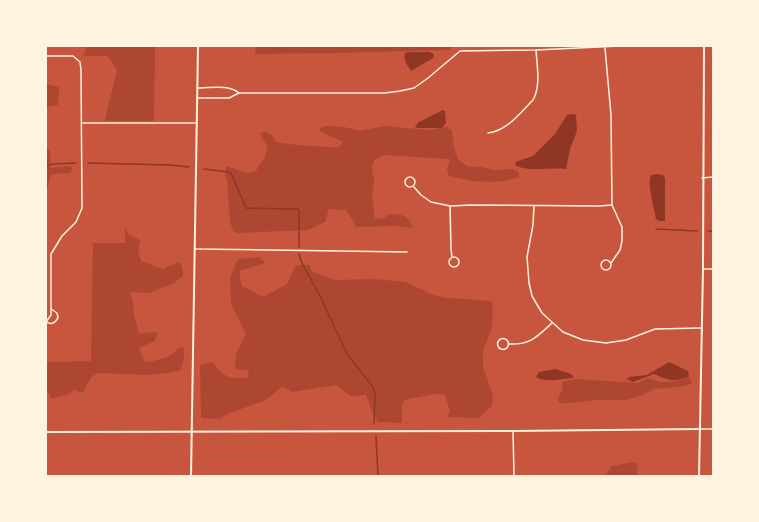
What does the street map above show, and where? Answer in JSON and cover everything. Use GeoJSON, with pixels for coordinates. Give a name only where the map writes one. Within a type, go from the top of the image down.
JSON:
{"type":"FeatureCollection","features":[{"type":"Feature","properties":{"kind":"street"},"geometry":{"type":"LineString","coordinates":[[191,476],[198,46]]}},
{"type":"Feature","properties":{"kind":"street"},"geometry":{"type":"LineString","coordinates":[[198,98],[229,98],[239,93],[400,92],[414,88],[460,51],[605,48],[620,46]]}},
{"type":"Feature","properties":{"kind":"street"},"geometry":{"type":"LineString","coordinates":[[699,476],[703,269],[702,178],[704,46]]}},
{"type":"Feature","properties":{"kind":"street"},"geometry":{"type":"LineString","coordinates":[[605,48],[611,115],[612,204],[622,227],[622,241],[620,250],[610,263],[611,267],[609,269],[604,270],[601,267],[601,263],[604,260],[609,261],[610,263]]}},
{"type":"Feature","properties":{"kind":"street"},"geometry":{"type":"LineString","coordinates":[[488,133],[503,128],[533,100],[536,95],[538,82],[536,50]]}},
{"type":"Feature","properties":{"kind":"street"},"geometry":{"type":"LineString","coordinates":[[46,56],[73,56],[80,62],[82,123],[82,208],[76,222],[62,236],[50,254],[52,309],[50,318],[46,322]]}},
{"type":"Feature","properties":{"kind":"street"},"geometry":{"type":"LineString","coordinates":[[198,88],[227,88],[234,89],[239,93]]}},
{"type":"Feature","properties":{"kind":"street"},"geometry":{"type":"LineString","coordinates":[[82,123],[197,122]]}},
{"type":"Feature","properties":{"kind":"street"},"geometry":{"type":"LineString","coordinates":[[414,187],[416,183],[415,179],[411,177],[407,178],[405,182],[407,186],[411,188],[414,187],[421,195],[431,202],[450,206],[471,204],[599,206],[612,204]]}},
{"type":"Feature","properties":{"kind":"street"},"geometry":{"type":"LineString","coordinates":[[702,178],[713,177]]}},
{"type":"Feature","properties":{"kind":"street"},"geometry":{"type":"LineString","coordinates":[[450,206],[452,257],[449,260],[449,263],[450,266],[454,267],[459,264],[459,260],[452,257]]}},
{"type":"Feature","properties":{"kind":"street"},"geometry":{"type":"LineString","coordinates":[[534,206],[532,232],[527,257],[528,282],[532,296],[542,314],[563,332],[579,339],[601,343],[611,343],[626,340],[655,329],[701,328]]}},
{"type":"Feature","properties":{"kind":"street"},"geometry":{"type":"LineString","coordinates":[[195,249],[407,252]]}},
{"type":"Feature","properties":{"kind":"street"},"geometry":{"type":"LineString","coordinates":[[703,269],[713,269]]}},
{"type":"Feature","properties":{"kind":"street"},"geometry":{"type":"LineString","coordinates":[[46,322],[55,323],[58,318],[57,313],[52,309]]}},
{"type":"Feature","properties":{"kind":"street"},"geometry":{"type":"LineString","coordinates":[[509,344],[508,347],[503,349],[499,347],[498,343],[501,339],[505,339],[509,344],[520,345],[531,341],[538,337],[552,323]]}},
{"type":"Feature","properties":{"kind":"street"},"geometry":{"type":"LineString","coordinates":[[46,432],[713,429]]}},
{"type":"Feature","properties":{"kind":"street"},"geometry":{"type":"LineString","coordinates":[[513,431],[514,476]]}},
{"type":"Feature","properties":{"kind":"shaded area"},"geometry":{"type":"Polygon","coordinates":[[[87,46],[155,46],[154,121],[105,121],[117,70],[108,56],[83,56],[87,46]]]}},
{"type":"Feature","properties":{"kind":"shaded area"},"geometry":{"type":"Polygon","coordinates":[[[256,46],[451,46],[450,50],[255,54],[256,46]]]}},
{"type":"Feature","properties":{"kind":"shaded area"},"geometry":{"type":"Polygon","coordinates":[[[429,52],[434,54],[433,58],[411,71],[405,58],[405,53],[429,52]]]}},
{"type":"Feature","properties":{"kind":"shaded area"},"geometry":{"type":"Polygon","coordinates":[[[46,84],[59,87],[58,105],[46,107],[46,84]]]}},
{"type":"Feature","properties":{"kind":"shaded area"},"geometry":{"type":"Polygon","coordinates":[[[443,110],[445,111],[446,123],[442,128],[415,127],[419,122],[443,110]]]}},
{"type":"Feature","properties":{"kind":"shaded area"},"geometry":{"type":"Polygon","coordinates":[[[567,115],[576,115],[577,131],[570,149],[566,169],[528,169],[516,166],[515,162],[533,156],[555,134],[567,115]]]}},
{"type":"Feature","properties":{"kind":"shaded area"},"geometry":{"type":"Polygon","coordinates":[[[325,126],[344,127],[360,131],[384,126],[429,130],[447,127],[452,131],[454,147],[458,159],[467,166],[494,170],[513,169],[519,172],[519,177],[510,180],[493,182],[466,180],[449,176],[447,169],[450,159],[383,155],[374,160],[372,168],[374,180],[372,196],[375,219],[384,218],[389,214],[401,215],[408,220],[413,228],[397,226],[356,227],[346,210],[329,209],[325,222],[308,230],[238,233],[233,231],[230,221],[227,179],[225,176],[227,166],[246,173],[256,171],[267,150],[266,144],[260,133],[266,132],[273,136],[276,142],[338,148],[343,142],[320,131],[320,128],[325,126]]]}},
{"type":"Feature","properties":{"kind":"shaded area"},"geometry":{"type":"Polygon","coordinates":[[[46,148],[50,151],[51,161],[49,168],[70,166],[73,169],[70,173],[51,174],[46,194],[46,148]]]}},
{"type":"Feature","properties":{"kind":"shaded area"},"geometry":{"type":"Polygon","coordinates":[[[651,175],[663,175],[665,178],[665,221],[659,221],[656,219],[651,196],[651,175]]]}},
{"type":"Feature","properties":{"kind":"shaded area"},"geometry":{"type":"Polygon","coordinates":[[[125,228],[129,234],[140,240],[138,251],[141,261],[163,269],[179,262],[182,266],[183,276],[174,283],[149,293],[130,292],[139,333],[158,332],[155,341],[139,348],[145,362],[168,357],[178,348],[184,347],[184,358],[180,371],[152,375],[98,373],[91,377],[83,393],[76,389],[68,394],[52,399],[46,390],[46,362],[91,361],[93,243],[125,243],[125,228]]]}},
{"type":"Feature","properties":{"kind":"shaded area"},"geometry":{"type":"Polygon","coordinates":[[[260,257],[265,263],[239,271],[242,286],[263,297],[287,284],[296,265],[310,265],[311,271],[335,280],[373,279],[406,282],[433,295],[447,298],[492,301],[493,312],[491,331],[483,351],[483,367],[493,395],[492,405],[479,418],[447,417],[450,411],[445,395],[435,394],[404,400],[402,405],[402,423],[378,422],[373,414],[366,395],[351,396],[336,385],[292,392],[282,387],[264,401],[229,413],[219,419],[201,418],[200,365],[213,362],[220,371],[227,376],[247,378],[249,370],[235,369],[236,354],[246,334],[231,304],[230,278],[238,259],[260,257]]]}},
{"type":"Feature","properties":{"kind":"shaded area"},"geometry":{"type":"Polygon","coordinates":[[[669,362],[688,371],[689,376],[672,380],[654,374],[633,382],[627,379],[629,377],[647,375],[669,362]]]}},
{"type":"Feature","properties":{"kind":"shaded area"},"geometry":{"type":"Polygon","coordinates":[[[556,369],[571,374],[574,377],[544,380],[536,377],[539,372],[556,369]]]}},
{"type":"Feature","properties":{"kind":"shaded area"},"geometry":{"type":"Polygon","coordinates":[[[689,376],[692,383],[685,386],[654,389],[643,395],[625,400],[598,400],[560,403],[558,400],[563,388],[562,382],[573,379],[638,383],[649,378],[666,382],[680,380],[689,376]]]}},
{"type":"Feature","properties":{"kind":"shaded area"},"geometry":{"type":"Polygon","coordinates":[[[634,462],[638,466],[637,473],[639,476],[606,476],[611,466],[634,462]]]}},
{"type":"Feature","properties":{"kind":"waterway"},"geometry":{"type":"LineString","coordinates":[[46,164],[47,166],[53,164],[76,163]]}},
{"type":"Feature","properties":{"kind":"waterway"},"geometry":{"type":"LineString","coordinates":[[88,163],[170,165],[189,167]]}},
{"type":"Feature","properties":{"kind":"waterway"},"geometry":{"type":"LineString","coordinates":[[204,169],[229,172],[232,175],[246,208],[298,209],[299,247]]}},
{"type":"Feature","properties":{"kind":"waterway"},"geometry":{"type":"LineString","coordinates":[[656,229],[697,231]]}},
{"type":"Feature","properties":{"kind":"waterway"},"geometry":{"type":"LineString","coordinates":[[708,231],[713,231]]}},
{"type":"Feature","properties":{"kind":"waterway"},"geometry":{"type":"LineString","coordinates":[[299,254],[301,261],[320,296],[347,354],[373,387],[375,394],[374,424]]}},
{"type":"Feature","properties":{"kind":"waterway"},"geometry":{"type":"LineString","coordinates":[[376,436],[378,476]]}}]}
